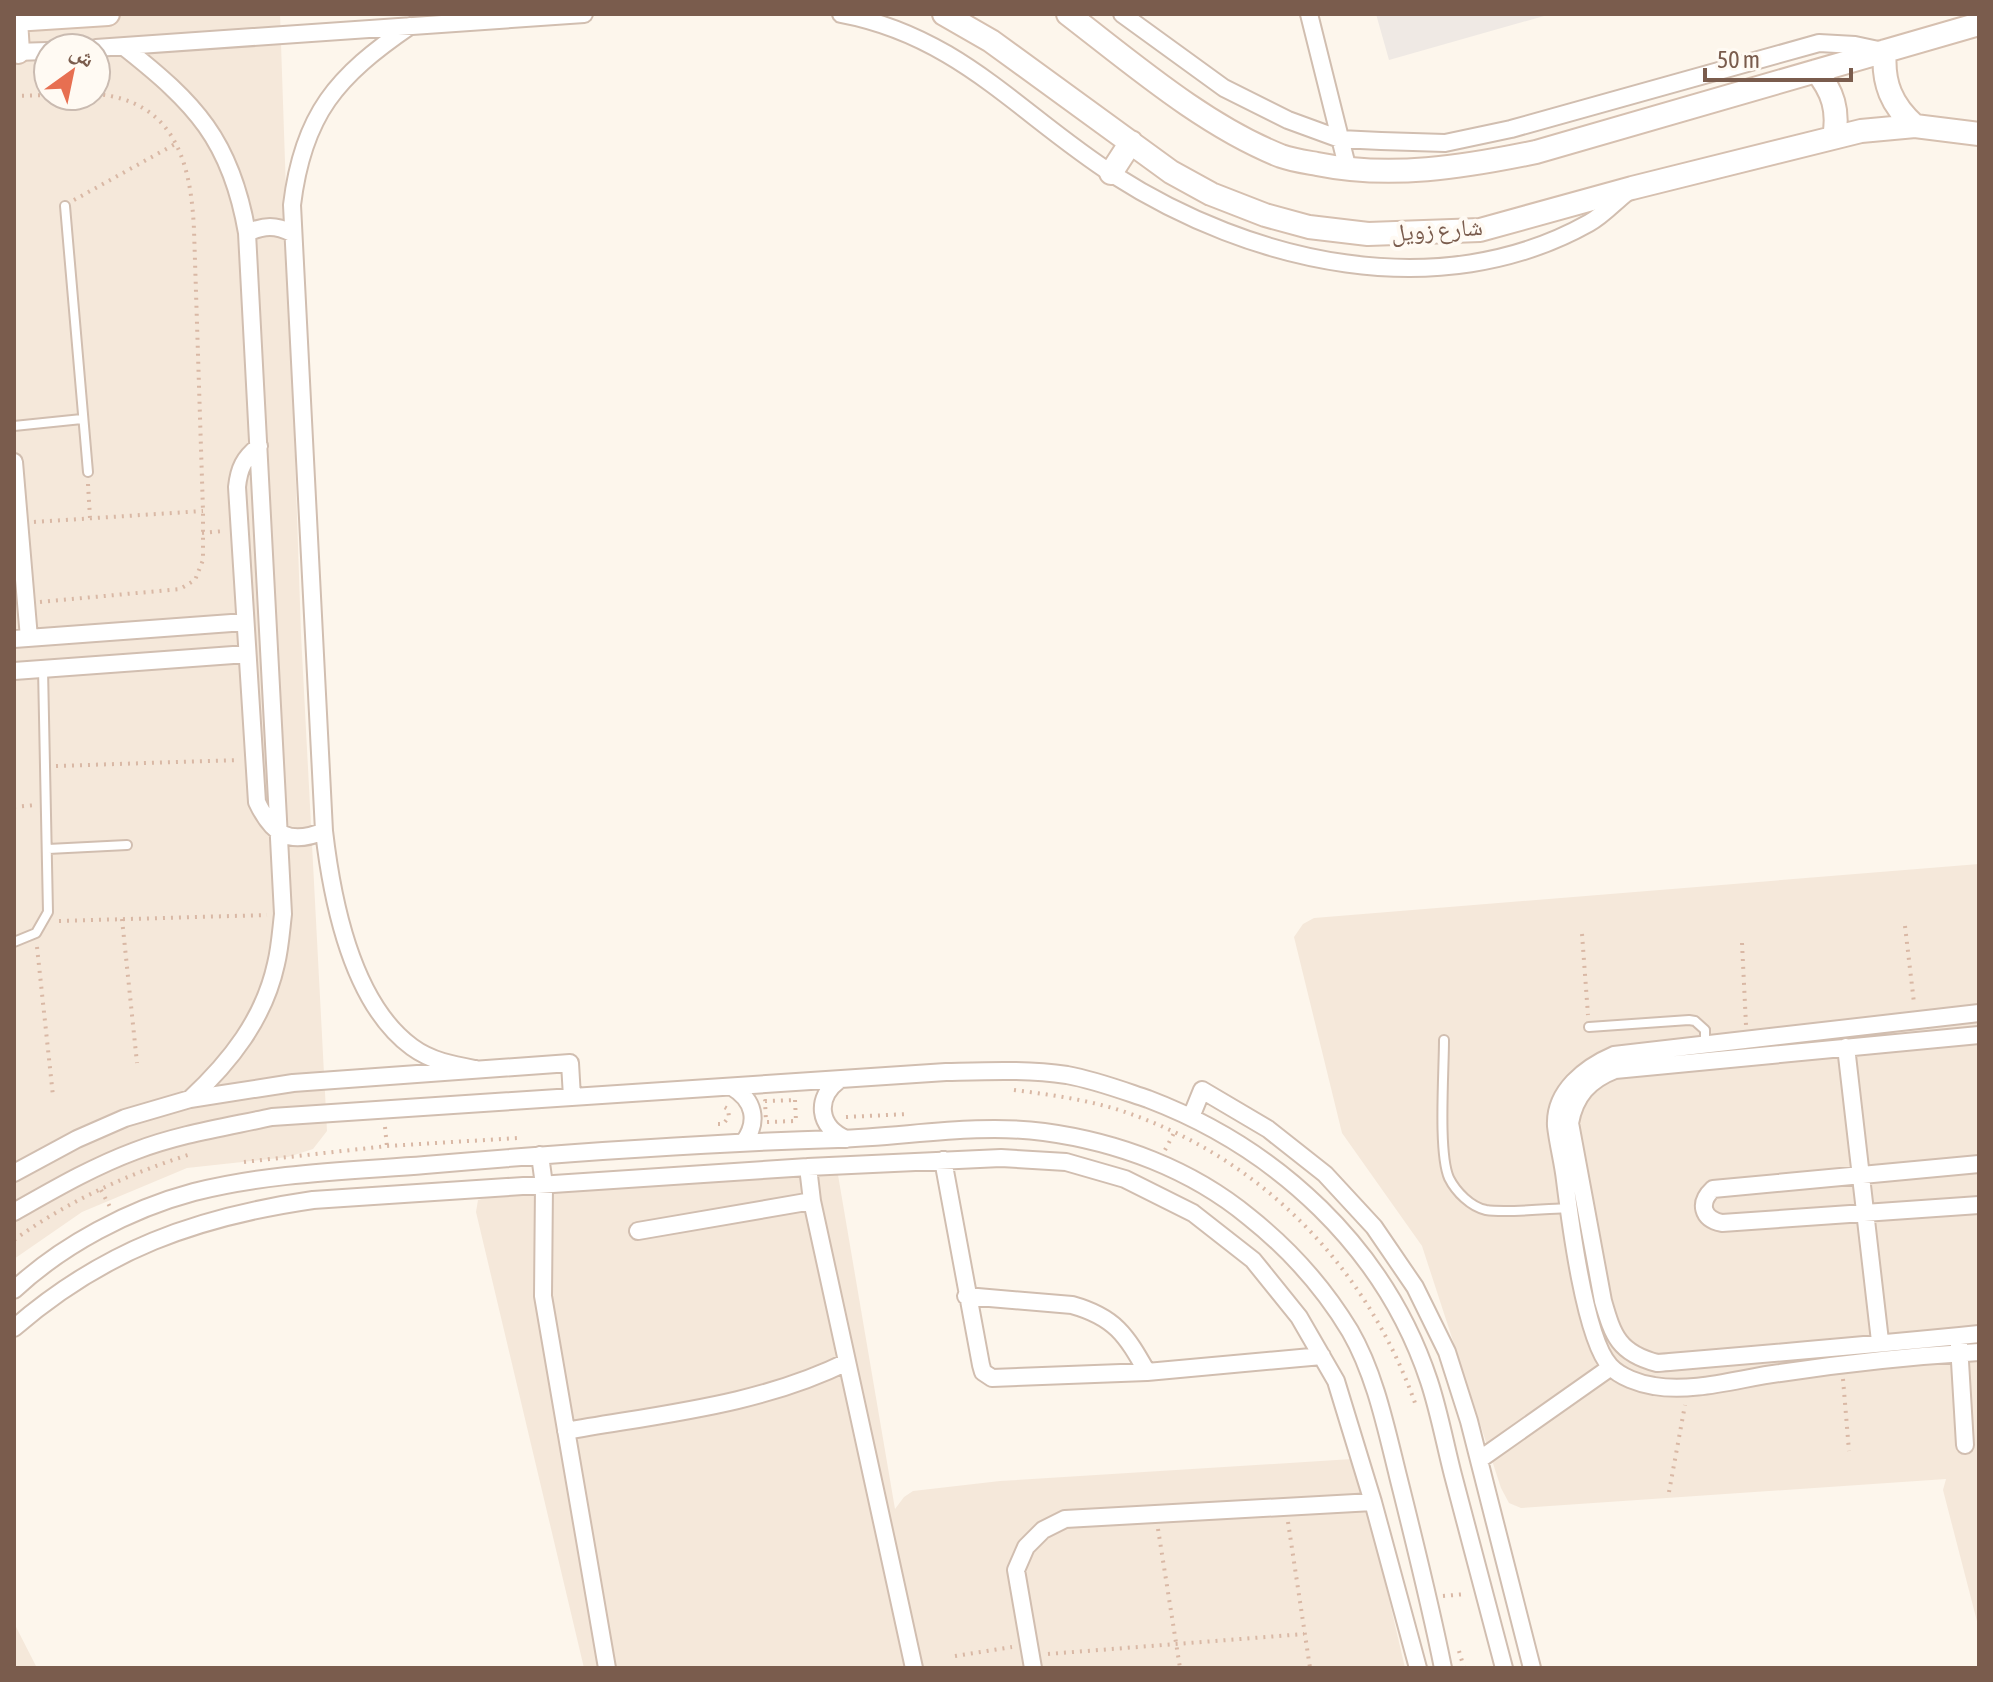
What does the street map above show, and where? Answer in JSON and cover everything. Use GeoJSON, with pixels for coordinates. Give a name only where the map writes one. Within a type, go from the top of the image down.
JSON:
{"type":"FeatureCollection","features":[{"type":"Feature","properties":{"kind":"main road"},"geometry":{"type":"LineString","coordinates":[[16,52],[15,20],[108,14]]}},
{"type":"Feature","properties":{"kind":"main road","name":"شارع زويل"},"geometry":{"type":"LineString","coordinates":[[944,14],[991,41],[1171,172],[1211,194],[1309,227],[1368,234],[1480,230],[1834,137],[1915,126],[1979,134]]}},
{"type":"Feature","properties":{"kind":"main road"},"geometry":{"type":"LineString","coordinates":[[1068,14],[1214,122],[1283,157],[1348,170],[1435,169],[1523,155],[1979,24]]}},
{"type":"Feature","properties":{"kind":"main road"},"geometry":{"type":"LineString","coordinates":[[1885,51],[1885,80],[1889,93],[1915,126]]}},
{"type":"Feature","properties":{"kind":"main road"},"geometry":{"type":"LineString","coordinates":[[1816,71],[1834,101],[1834,137]]}},
{"type":"Feature","properties":{"kind":"main road"},"geometry":{"type":"LineString","coordinates":[[1111,173],[1131,142]]}},
{"type":"Feature","properties":{"kind":"street"},"geometry":{"type":"LineString","coordinates":[[112,47],[584,14]]}},
{"type":"Feature","properties":{"kind":"street"},"geometry":{"type":"LineString","coordinates":[[841,14],[870,19],[925,40],[995,85],[1111,173],[1157,201],[1212,228],[1271,248],[1326,261],[1443,268],[1482,262],[1545,245],[1592,222],[1632,188]]}},
{"type":"Feature","properties":{"kind":"street"},"geometry":{"type":"LineString","coordinates":[[1122,14],[1224,88],[1288,120],[1340,139],[1445,143],[1598,106],[1801,46],[1837,43],[1885,51]]}},
{"type":"Feature","properties":{"kind":"street"},"geometry":{"type":"LineString","coordinates":[[1309,14],[1348,170]]}},
{"type":"Feature","properties":{"kind":"street"},"geometry":{"type":"LineString","coordinates":[[410,26],[346,75],[314,122],[295,176],[292,233],[324,831],[338,916],[363,980],[387,1023],[413,1047],[444,1063],[475,1069]]}},
{"type":"Feature","properties":{"kind":"street"},"geometry":{"type":"LineString","coordinates":[[124,47],[170,83],[207,125],[234,176],[247,233],[283,914],[276,964],[264,1003],[245,1039],[220,1072],[190,1099]]}},
{"type":"Feature","properties":{"kind":"street"},"geometry":{"type":"LineString","coordinates":[[247,233],[270,226],[292,233]]}},
{"type":"Feature","properties":{"kind":"street"},"geometry":{"type":"LineString","coordinates":[[259,446],[246,456],[238,471],[237,487],[257,802],[265,820],[279,833],[294,838],[310,837],[324,831]]}},
{"type":"Feature","properties":{"kind":"street"},"geometry":{"type":"LineString","coordinates":[[14,462],[26,603],[21,639],[245,622]]}},
{"type":"Feature","properties":{"kind":"street"},"geometry":{"type":"LineString","coordinates":[[14,671],[247,654]]}},
{"type":"Feature","properties":{"kind":"street"},"geometry":{"type":"LineString","coordinates":[[1979,1013],[1747,1041],[1705,1043],[1592,1065],[1585,1079],[1562,1102],[1572,1178],[1595,1302],[1616,1339],[1641,1359],[1657,1363],[1777,1355],[1880,1341],[1959,1344],[1979,1352]]}},
{"type":"Feature","properties":{"kind":"street"},"geometry":{"type":"LineString","coordinates":[[1917,1022],[1918,1041]]}},
{"type":"Feature","properties":{"kind":"street"},"geometry":{"type":"LineString","coordinates":[[1614,1062],[1707,1063],[1979,1035]]}},
{"type":"Feature","properties":{"kind":"street"},"geometry":{"type":"LineString","coordinates":[[1789,1036],[1790,1055]]}},
{"type":"Feature","properties":{"kind":"street"},"geometry":{"type":"LineString","coordinates":[[1705,1043],[1707,1063]]}},
{"type":"Feature","properties":{"kind":"street"},"geometry":{"type":"LineString","coordinates":[[1846,1047],[1880,1341]]}},
{"type":"Feature","properties":{"kind":"street"},"geometry":{"type":"LineString","coordinates":[[14,1173],[77,1139],[125,1118],[190,1099],[293,1083],[570,1063],[572,1097]]}},
{"type":"Feature","properties":{"kind":"street"},"geometry":{"type":"LineString","coordinates":[[14,1212],[135,1150],[257,1120],[946,1072],[1021,1071],[1068,1075],[1113,1087],[1187,1115],[1238,1141],[1280,1171],[1328,1216],[1354,1245],[1384,1287],[1409,1333],[1429,1381],[1504,1668]]}},
{"type":"Feature","properties":{"kind":"street"},"geometry":{"type":"LineString","coordinates":[[839,1080],[824,1096],[823,1117],[828,1127],[846,1139]]}},
{"type":"Feature","properties":{"kind":"street"},"geometry":{"type":"LineString","coordinates":[[732,1087],[749,1101],[753,1111],[750,1133],[744,1142]]}},
{"type":"Feature","properties":{"kind":"street"},"geometry":{"type":"LineString","coordinates":[[1187,1115],[1202,1090],[1268,1129],[1325,1174],[1374,1227],[1415,1287],[1447,1352],[1479,1460],[1532,1668]]}},
{"type":"Feature","properties":{"kind":"street"},"geometry":{"type":"LineString","coordinates":[[14,1290],[75,1245],[118,1221],[188,1193],[249,1179],[540,1155],[972,1130],[1041,1131],[1162,1156],[1245,1213],[1287,1250],[1350,1331],[1364,1361],[1388,1436],[1429,1597],[1443,1668]]}},
{"type":"Feature","properties":{"kind":"street"},"geometry":{"type":"LineString","coordinates":[[540,1155],[544,1185],[543,1296],[607,1668]]}},
{"type":"Feature","properties":{"kind":"street"},"geometry":{"type":"LineString","coordinates":[[14,1328],[89,1272],[142,1245],[197,1223],[254,1208],[313,1200],[808,1167],[1001,1158],[1066,1162],[1125,1179],[1193,1213],[1253,1260],[1299,1317],[1336,1381],[1418,1668]]}},
{"type":"Feature","properties":{"kind":"street"},"geometry":{"type":"LineString","coordinates":[[943,1160],[966,1296],[983,1372],[992,1378],[1147,1372],[1322,1356]]}},
{"type":"Feature","properties":{"kind":"street"},"geometry":{"type":"LineString","coordinates":[[1979,1164],[1713,1189],[1706,1195],[1703,1205],[1705,1214],[1712,1221],[1722,1223],[1979,1205]]}},
{"type":"Feature","properties":{"kind":"street"},"geometry":{"type":"LineString","coordinates":[[808,1167],[812,1201],[914,1668]]}},
{"type":"Feature","properties":{"kind":"street"},"geometry":{"type":"LineString","coordinates":[[1572,1178],[1568,1208],[1583,1242]]}},
{"type":"Feature","properties":{"kind":"street"},"geometry":{"type":"LineString","coordinates":[[638,1231],[812,1201]]}},
{"type":"Feature","properties":{"kind":"street"},"geometry":{"type":"LineString","coordinates":[[966,1296],[1072,1305],[1088,1310],[1122,1331],[1147,1372]]}},
{"type":"Feature","properties":{"kind":"street"},"geometry":{"type":"LineString","coordinates":[[1595,1302],[1590,1326],[1600,1351],[1611,1367],[1632,1379],[1655,1386],[1689,1387],[1842,1365],[1959,1344],[1979,1334]]}},
{"type":"Feature","properties":{"kind":"street"},"geometry":{"type":"LineString","coordinates":[[1600,1351],[1616,1339]]}},
{"type":"Feature","properties":{"kind":"street"},"geometry":{"type":"LineString","coordinates":[[1959,1344],[1965,1445]]}},
{"type":"Feature","properties":{"kind":"street"},"geometry":{"type":"LineString","coordinates":[[1777,1355],[1779,1373]]}},
{"type":"Feature","properties":{"kind":"street"},"geometry":{"type":"LineString","coordinates":[[1686,1361],[1689,1387]]}},
{"type":"Feature","properties":{"kind":"street"},"geometry":{"type":"LineString","coordinates":[[566,1431],[748,1399],[816,1378],[847,1362]]}},
{"type":"Feature","properties":{"kind":"street"},"geometry":{"type":"LineString","coordinates":[[1655,1386],[1657,1363]]}},
{"type":"Feature","properties":{"kind":"street"},"geometry":{"type":"LineString","coordinates":[[1479,1460],[1611,1367]]}},
{"type":"Feature","properties":{"kind":"street"},"geometry":{"type":"LineString","coordinates":[[1031,1656],[1016,1570],[1026,1547],[1043,1530],[1065,1519],[1373,1502]]}},
{"type":"Feature","properties":{"kind":"lane"},"geometry":{"type":"LineString","coordinates":[[65,206],[88,472]]}},
{"type":"Feature","properties":{"kind":"lane"},"geometry":{"type":"LineString","coordinates":[[14,426],[82,419]]}},
{"type":"Feature","properties":{"kind":"lane"},"geometry":{"type":"LineString","coordinates":[[14,942],[36,933],[45,921],[50,899],[43,669]]}},
{"type":"Feature","properties":{"kind":"lane"},"geometry":{"type":"LineString","coordinates":[[48,849],[127,845]]}},
{"type":"Feature","properties":{"kind":"lane"},"geometry":{"type":"LineString","coordinates":[[1589,1027],[1689,1020],[1705,1030],[1705,1043]]}},
{"type":"Feature","properties":{"kind":"lane"},"geometry":{"type":"LineString","coordinates":[[1444,1040],[1444,1158],[1449,1178],[1460,1193],[1469,1202],[1486,1210],[1568,1208]]}},
{"type":"Feature","properties":{"kind":"path"},"geometry":{"type":"LineString","coordinates":[[26,603],[180,589],[187,586],[200,571],[203,511],[192,191],[177,143],[155,117],[112,97]]}},
{"type":"Feature","properties":{"kind":"path"},"geometry":{"type":"LineString","coordinates":[[65,206],[177,143]]}},
{"type":"Feature","properties":{"kind":"path"},"geometry":{"type":"LineString","coordinates":[[88,472],[90,518]]}},
{"type":"Feature","properties":{"kind":"path"},"geometry":{"type":"LineString","coordinates":[[19,523],[203,511]]}},
{"type":"Feature","properties":{"kind":"path"},"geometry":{"type":"LineString","coordinates":[[46,766],[253,760]]}},
{"type":"Feature","properties":{"kind":"path"},"geometry":{"type":"LineString","coordinates":[[45,921],[283,914]]}},
{"type":"Feature","properties":{"kind":"path"},"geometry":{"type":"LineString","coordinates":[[122,919],[137,1063]]}},
{"type":"Feature","properties":{"kind":"path"},"geometry":{"type":"LineString","coordinates":[[1905,926],[1917,1022]]}},
{"type":"Feature","properties":{"kind":"path"},"geometry":{"type":"LineString","coordinates":[[36,933],[53,1096]]}},
{"type":"Feature","properties":{"kind":"path"},"geometry":{"type":"LineString","coordinates":[[1582,934],[1589,1027]]}},
{"type":"Feature","properties":{"kind":"path"},"geometry":{"type":"LineString","coordinates":[[1742,943],[1747,1041]]}},
{"type":"Feature","properties":{"kind":"path"},"geometry":{"type":"LineString","coordinates":[[1005,1089],[1086,1101],[1127,1113],[1174,1132],[1230,1163],[1260,1184],[1329,1250],[1376,1318],[1405,1376],[1419,1415]]}},
{"type":"Feature","properties":{"kind":"path"},"geometry":{"type":"LineString","coordinates":[[795,1100],[796,1121],[766,1122],[765,1101],[795,1100]]}},
{"type":"Feature","properties":{"kind":"path"},"geometry":{"type":"LineString","coordinates":[[384,1109],[390,1168]]}},
{"type":"Feature","properties":{"kind":"path"},"geometry":{"type":"LineString","coordinates":[[841,1113],[850,1118],[923,1114]]}},
{"type":"Feature","properties":{"kind":"path"},"geometry":{"type":"LineString","coordinates":[[1152,1145],[1162,1156],[1187,1115]]}},
{"type":"Feature","properties":{"kind":"path"},"geometry":{"type":"LineString","coordinates":[[14,1240],[59,1210],[101,1190],[146,1170],[202,1151]]}},
{"type":"Feature","properties":{"kind":"path"},"geometry":{"type":"LineString","coordinates":[[93,1169],[118,1221]]}},
{"type":"Feature","properties":{"kind":"path"},"geometry":{"type":"LineString","coordinates":[[1842,1365],[1849,1451]]}},
{"type":"Feature","properties":{"kind":"path"},"geometry":{"type":"LineString","coordinates":[[1669,1492],[1689,1387]]}},
{"type":"Feature","properties":{"kind":"path"},"geometry":{"type":"LineString","coordinates":[[1286,1507],[1310,1668]]}},
{"type":"Feature","properties":{"kind":"path"},"geometry":{"type":"LineString","coordinates":[[1155,1515],[1180,1668]]}},
{"type":"Feature","properties":{"kind":"path"},"geometry":{"type":"LineString","coordinates":[[1429,1597],[1484,1592]]}},
{"type":"Feature","properties":{"kind":"path"},"geometry":{"type":"LineString","coordinates":[[955,1656],[1031,1656],[1304,1634]]}},
{"type":"Feature","properties":{"kind":"shaded area"},"geometry":{"type":"Polygon","coordinates":[[[14,14],[280,14],[301,634],[327,1131],[313,1149],[288,1157],[187,1168],[82,1212],[14,1259],[14,14]]]}},
{"type":"Feature","properties":{"kind":"shaded area"},"geometry":{"type":"Polygon","coordinates":[[[1376,14],[1551,14],[1389,60],[1376,14]]]}},
{"type":"Feature","properties":{"kind":"shaded area"},"geometry":{"type":"Polygon","coordinates":[[[1979,864],[1979,1629],[1943,1490],[1946,1479],[1521,1508],[1509,1503],[1501,1488],[1422,1246],[1342,1133],[1294,937],[1303,924],[1314,918],[1979,864]]]}},
{"type":"Feature","properties":{"kind":"shaded area"},"geometry":{"type":"Polygon","coordinates":[[[831,1169],[838,1175],[895,1509],[913,1491],[1000,1481],[1352,1459],[1358,1465],[1405,1668],[584,1668],[476,1212],[478,1200],[492,1196],[831,1169]]]}},
{"type":"Feature","properties":{"kind":"shaded area"},"geometry":{"type":"Polygon","coordinates":[[[14,1623],[37,1668],[14,1668],[14,1623]]]}}]}
